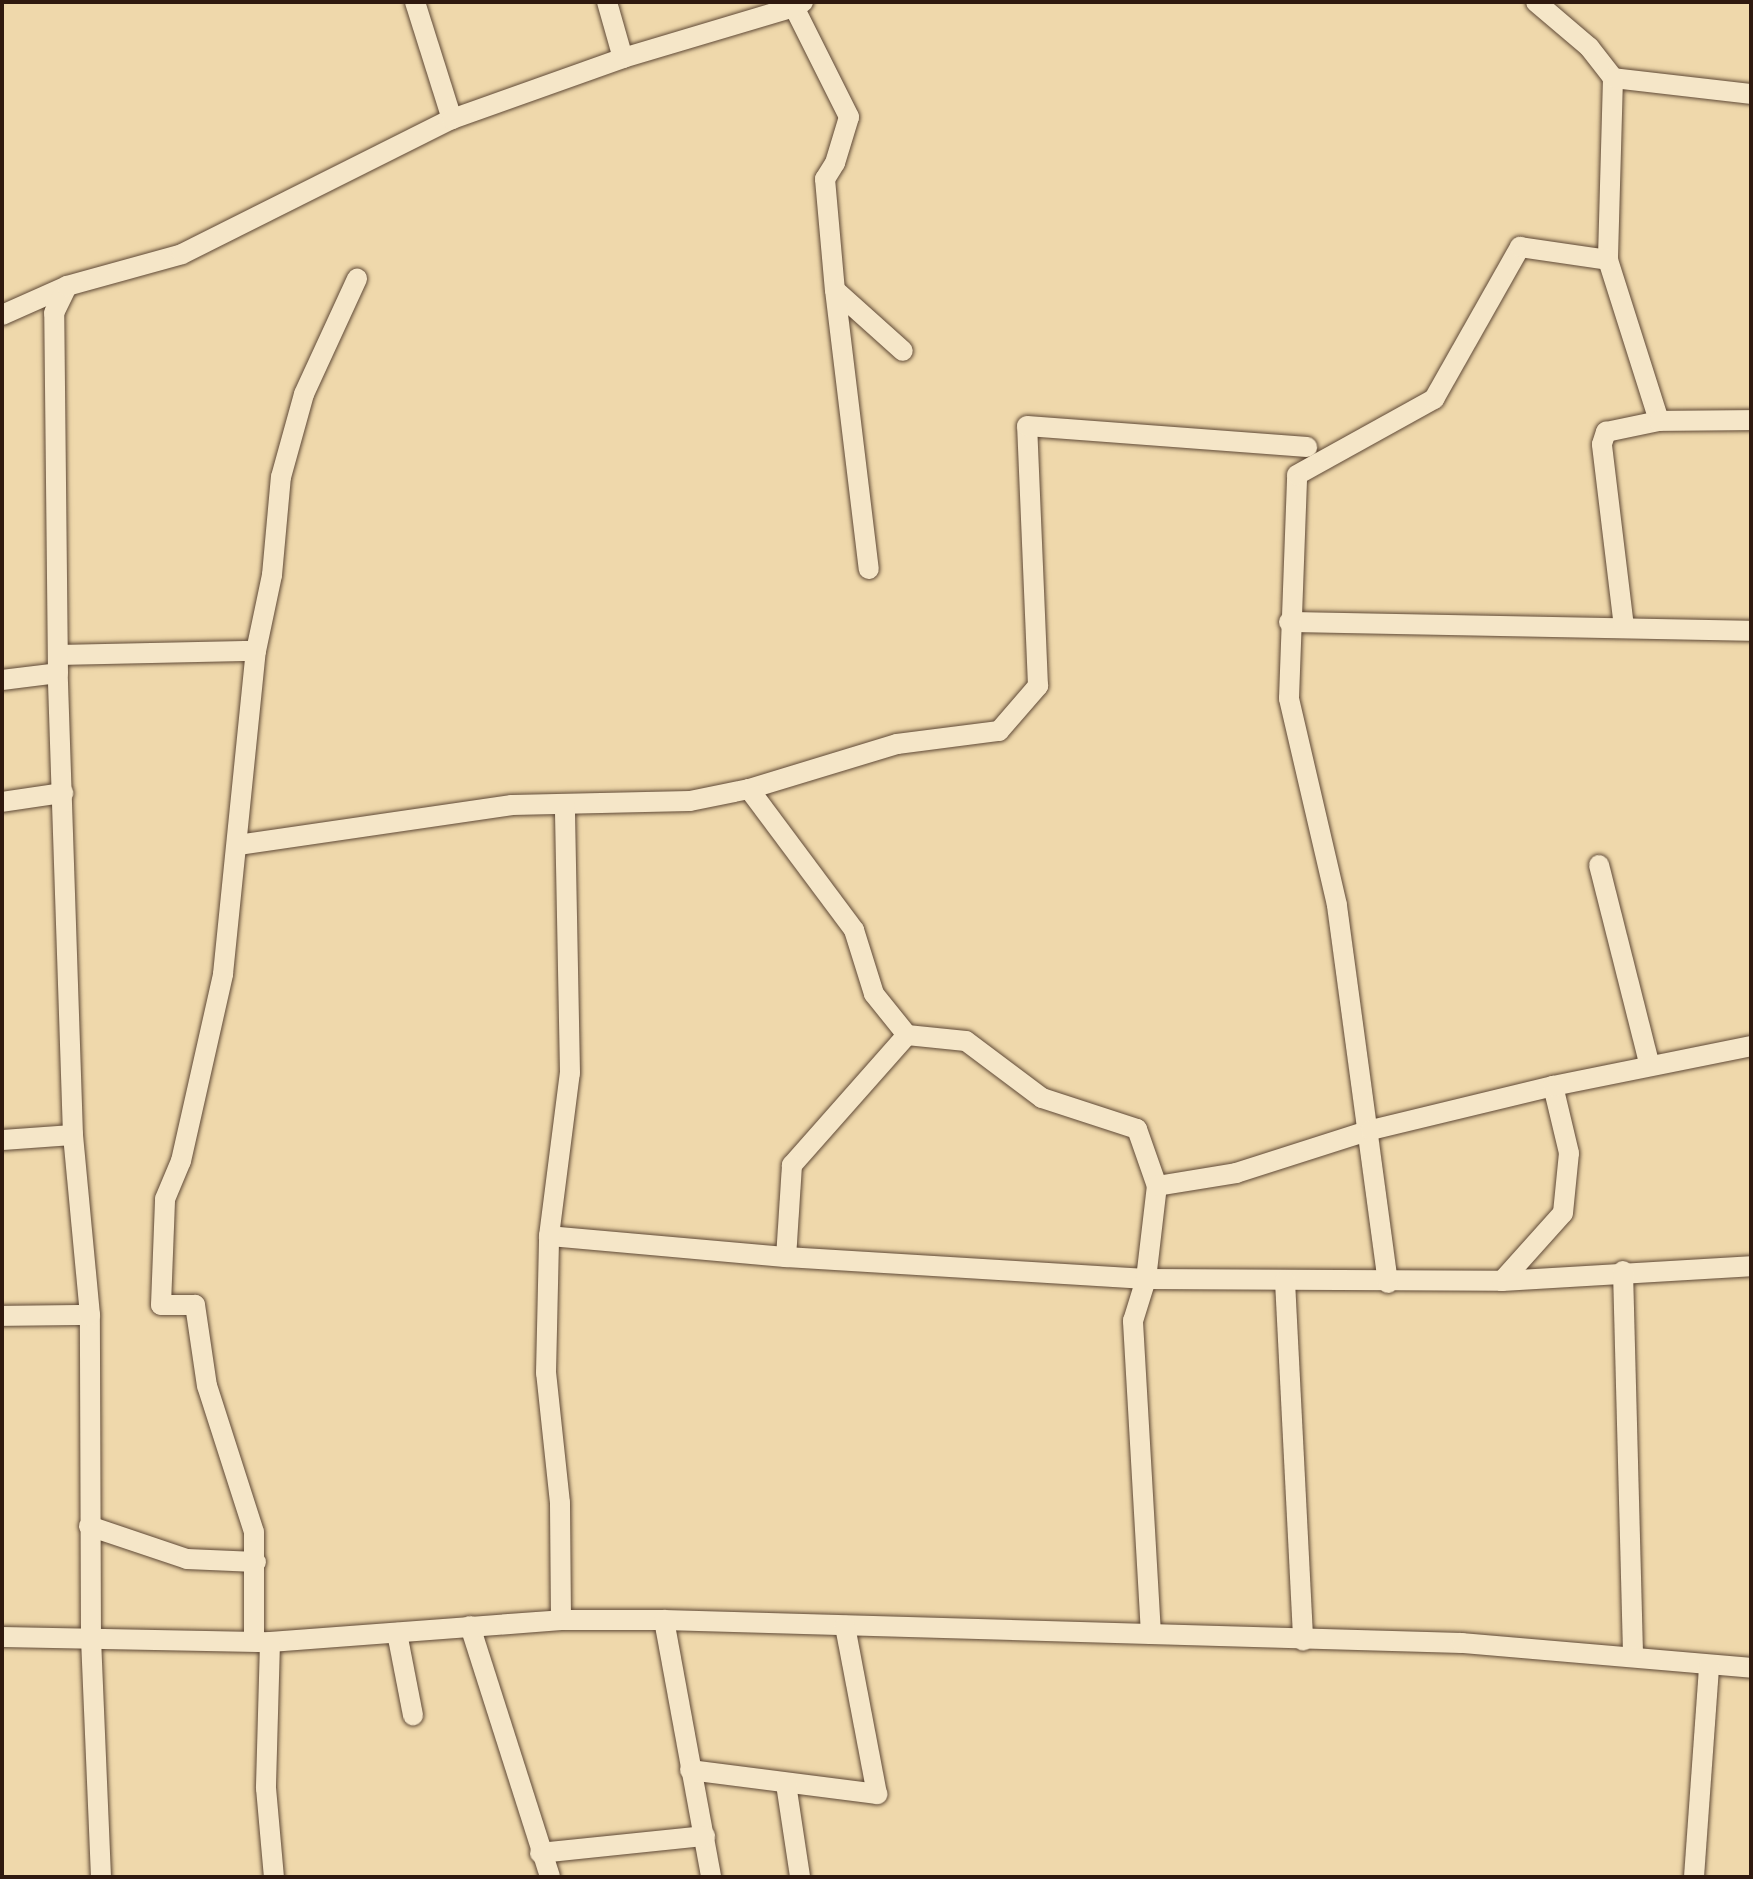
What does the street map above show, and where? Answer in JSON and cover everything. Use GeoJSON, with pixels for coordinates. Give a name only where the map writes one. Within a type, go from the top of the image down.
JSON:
{"type":"FeatureCollection","features":[{"type":"Feature","properties":{"kind":"street"},"geometry":{"type":"LineString","coordinates":[[415,2],[452,119]]}},
{"type":"Feature","properties":{"kind":"street"},"geometry":{"type":"LineString","coordinates":[[607,2],[623,58]]}},
{"type":"Feature","properties":{"kind":"street"},"geometry":{"type":"LineString","coordinates":[[1536,2],[1589,47],[1613,78],[1608,260],[1659,421]]}},
{"type":"Feature","properties":{"kind":"street"},"geometry":{"type":"LineString","coordinates":[[2,315],[67,286],[182,254],[452,119],[623,58],[797,4],[849,117],[835,163],[825,179],[835,290],[869,569]]}},
{"type":"Feature","properties":{"kind":"street"},"geometry":{"type":"LineString","coordinates":[[1613,78],[1751,94]]}},
{"type":"Feature","properties":{"kind":"street"},"geometry":{"type":"LineString","coordinates":[[1388,1283],[1371,1130],[1337,905],[1289,698],[1289,622],[1297,475],[1434,399],[1520,247],[1608,260]]}},
{"type":"Feature","properties":{"kind":"street"},"geometry":{"type":"LineString","coordinates":[[274,1877],[266,1788],[262,1641],[256,1562],[243,1494],[207,1386],[195,1305],[161,1305],[165,1199],[181,1161],[223,974],[256,651],[272,575],[281,477],[304,394],[357,279]]}},
{"type":"Feature","properties":{"kind":"street"},"geometry":{"type":"LineString","coordinates":[[67,286],[54,313],[58,664],[73,1135],[90,1315],[91,1640],[101,1877]]}},
{"type":"Feature","properties":{"kind":"street"},"geometry":{"type":"LineString","coordinates":[[835,290],[903,351]]}},
{"type":"Feature","properties":{"kind":"street"},"geometry":{"type":"LineString","coordinates":[[1624,627],[1602,444],[1606,432],[1659,421],[1751,420]]}},
{"type":"Feature","properties":{"kind":"street"},"geometry":{"type":"LineString","coordinates":[[238,845],[512,805],[690,801],[749,789],[897,744],[999,731],[1038,686],[1027,426],[1307,447]]}},
{"type":"Feature","properties":{"kind":"street"},"geometry":{"type":"LineString","coordinates":[[1289,622],[1751,631]]}},
{"type":"Feature","properties":{"kind":"street"},"geometry":{"type":"LineString","coordinates":[[2,680],[58,664],[256,651]]}},
{"type":"Feature","properties":{"kind":"street"},"geometry":{"type":"LineString","coordinates":[[749,789],[854,930],[874,994],[907,1035],[966,1041],[1042,1098],[1137,1129],[1157,1186],[1146,1279],[1133,1321],[1151,1634]]}},
{"type":"Feature","properties":{"kind":"street"},"geometry":{"type":"LineString","coordinates":[[2,802],[63,793]]}},
{"type":"Feature","properties":{"kind":"street"},"geometry":{"type":"LineString","coordinates":[[561,1620],[560,1503],[546,1373],[549,1236],[570,1073],[565,804]]}},
{"type":"Feature","properties":{"kind":"street"},"geometry":{"type":"LineString","coordinates":[[1599,865],[1650,1066]]}},
{"type":"Feature","properties":{"kind":"street"},"geometry":{"type":"LineString","coordinates":[[786,1257],[792,1165],[907,1035]]}},
{"type":"Feature","properties":{"kind":"street"},"geometry":{"type":"LineString","coordinates":[[1157,1186],[1236,1173],[1371,1130],[1553,1086],[1751,1046]]}},
{"type":"Feature","properties":{"kind":"street"},"geometry":{"type":"LineString","coordinates":[[1502,1281],[1563,1213],[1569,1153],[1553,1086]]}},
{"type":"Feature","properties":{"kind":"street"},"geometry":{"type":"LineString","coordinates":[[2,1140],[73,1135]]}},
{"type":"Feature","properties":{"kind":"street"},"geometry":{"type":"LineString","coordinates":[[549,1236],[786,1257],[1146,1279],[1388,1283],[1502,1281],[1623,1271],[1751,1266]]}},
{"type":"Feature","properties":{"kind":"street"},"geometry":{"type":"LineString","coordinates":[[1623,1271],[1633,1655]]}},
{"type":"Feature","properties":{"kind":"street"},"geometry":{"type":"LineString","coordinates":[[1285,1281],[1303,1641]]}},
{"type":"Feature","properties":{"kind":"street"},"geometry":{"type":"LineString","coordinates":[[2,1316],[90,1315]]}},
{"type":"Feature","properties":{"kind":"street"},"geometry":{"type":"LineString","coordinates":[[89,1526],[187,1559],[256,1562]]}},
{"type":"Feature","properties":{"kind":"street"},"geometry":{"type":"LineString","coordinates":[[2,1637],[262,1641],[561,1620],[664,1620],[1303,1641],[1462,1643],[1633,1655],[1709,1666],[1751,1668]]}},
{"type":"Feature","properties":{"kind":"street"},"geometry":{"type":"LineString","coordinates":[[664,1620],[711,1877]]}},
{"type":"Feature","properties":{"kind":"street"},"geometry":{"type":"LineString","coordinates":[[470,1626],[550,1877]]}},
{"type":"Feature","properties":{"kind":"street"},"geometry":{"type":"LineString","coordinates":[[690,1770],[877,1794],[845,1626]]}},
{"type":"Feature","properties":{"kind":"street"},"geometry":{"type":"LineString","coordinates":[[397,1633],[413,1715]]}},
{"type":"Feature","properties":{"kind":"street"},"geometry":{"type":"LineString","coordinates":[[1694,1877],[1709,1666]]}},
{"type":"Feature","properties":{"kind":"street"},"geometry":{"type":"LineString","coordinates":[[786,1784],[800,1877]]}},
{"type":"Feature","properties":{"kind":"street"},"geometry":{"type":"LineString","coordinates":[[540,1853],[705,1836]]}}]}
